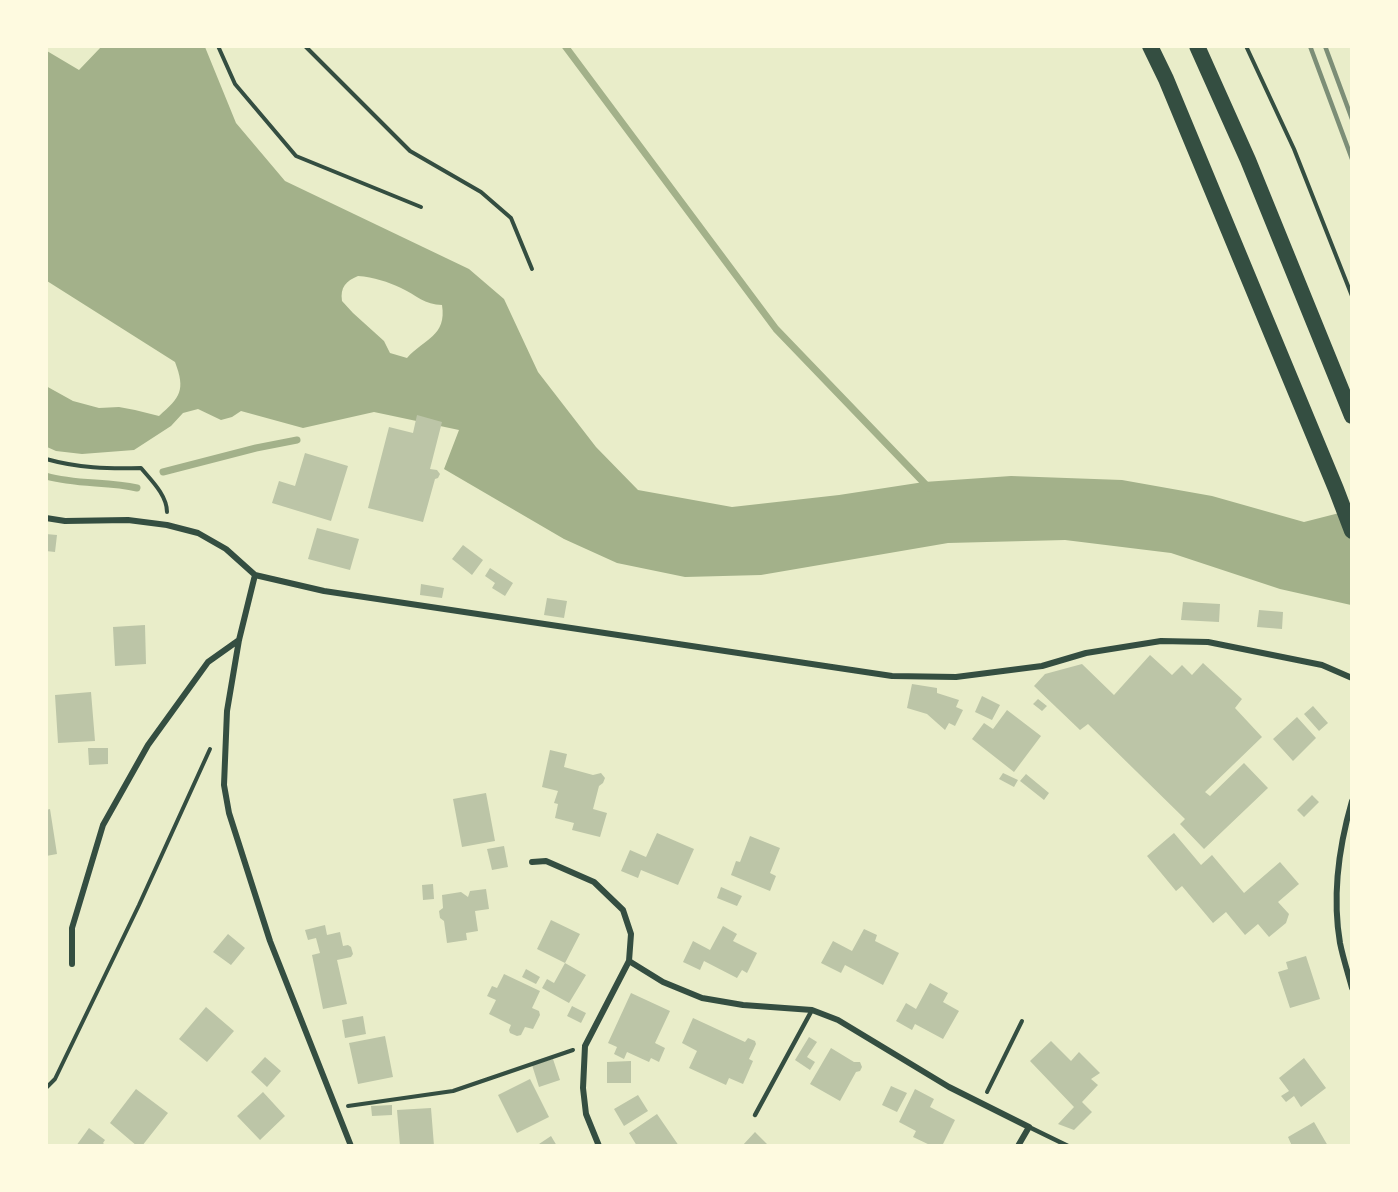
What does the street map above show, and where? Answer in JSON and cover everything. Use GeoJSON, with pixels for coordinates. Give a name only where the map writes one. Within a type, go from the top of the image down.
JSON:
{"type":"FeatureCollection","features":[{"type":"Feature","properties":{"kind":"highway"},"geometry":{"type":"LineString","coordinates":[[1150,46],[1166,79],[1352,531]]}},
{"type":"Feature","properties":{"kind":"highway"},"geometry":{"type":"LineString","coordinates":[[1197,46],[1248,160],[1352,416]]}},
{"type":"Feature","properties":{"kind":"street"},"geometry":{"type":"LineString","coordinates":[[46,518],[65,521],[128,520],[167,525],[198,533],[226,549],[255,575],[324,591],[892,676],[956,677],[1042,666],[1086,653],[1161,641],[1208,642],[1322,665],[1352,678]]}},
{"type":"Feature","properties":{"kind":"street"},"geometry":{"type":"LineString","coordinates":[[255,575],[239,640],[226,721],[224,785],[229,813],[270,941],[351,1146]]}},
{"type":"Feature","properties":{"kind":"street"},"geometry":{"type":"LineString","coordinates":[[72,964],[72,928],[102,825],[148,745],[208,662],[239,640]]}},
{"type":"Feature","properties":{"kind":"street"},"geometry":{"type":"LineString","coordinates":[[1352,801],[1338,861],[1337,902],[1340,941],[1352,988]]}},
{"type":"Feature","properties":{"kind":"street"},"geometry":{"type":"LineString","coordinates":[[532,862],[546,861],[594,882],[623,910],[631,934],[629,961],[585,1046],[583,1088],[586,1114],[599,1146]]}},
{"type":"Feature","properties":{"kind":"street"},"geometry":{"type":"LineString","coordinates":[[629,961],[663,981],[702,998],[743,1005],[812,1010],[838,1020],[949,1087],[1029,1127],[1018,1146]]}},
{"type":"Feature","properties":{"kind":"lane"},"geometry":{"type":"LineString","coordinates":[[754,1115],[812,1010]]}},
{"type":"Feature","properties":{"kind":"lane"},"geometry":{"type":"LineString","coordinates":[[1029,1127],[1068,1146]]}},
{"type":"Feature","properties":{"kind":"path"},"geometry":{"type":"LineString","coordinates":[[218,46],[235,84],[296,156],[421,207]]}},
{"type":"Feature","properties":{"kind":"path"},"geometry":{"type":"LineString","coordinates":[[305,46],[410,151],[481,192],[511,218],[532,268]]}},
{"type":"Feature","properties":{"kind":"path"},"geometry":{"type":"LineString","coordinates":[[1246,46],[1294,149],[1352,296]]}},
{"type":"Feature","properties":{"kind":"path"},"geometry":{"type":"LineString","coordinates":[[46,459],[66,465],[102,469],[141,468],[154,483],[167,507],[167,525]]}},
{"type":"Feature","properties":{"kind":"path"},"geometry":{"type":"LineString","coordinates":[[46,1088],[55,1079],[211,747]]}},
{"type":"Feature","properties":{"kind":"path"},"geometry":{"type":"LineString","coordinates":[[981,1103],[1022,1021]]}},
{"type":"Feature","properties":{"kind":"path"},"geometry":{"type":"LineString","coordinates":[[335,1108],[453,1091],[585,1046]]}},
{"type":"Feature","properties":{"kind":"shaded area"},"geometry":{"type":"Polygon","coordinates":[[[101,47],[205,47],[236,123],[285,181],[469,269],[504,299],[538,372],[596,447],[638,490],[732,507],[839,495],[924,482],[1011,476],[1122,480],[1212,496],[1304,522],[1351,510],[1351,605],[1280,589],[1171,553],[1065,540],[948,543],[761,575],[685,577],[617,563],[564,539],[444,469],[459,430],[374,412],[303,428],[241,411],[221,420],[198,409],[183,413],[171,426],[134,450],[82,454],[56,451],[47,447],[46,386],[73,401],[99,408],[119,407],[159,416],[172,404],[180,387],[175,362],[47,281],[47,51],[79,70],[101,47]],[[358,276],[347,282],[343,288],[342,301],[384,341],[390,353],[407,358],[438,330],[443,315],[442,305],[426,301],[386,282],[358,276]]]}},
{"type":"Feature","properties":{"kind":"building"},"geometry":{"type":"Polygon","coordinates":[[[417,415],[442,422],[430,469],[437,470],[440,474],[435,479],[423,522],[368,508],[389,427],[413,433],[417,415]]]}},
{"type":"Feature","properties":{"kind":"building"},"geometry":{"type":"Polygon","coordinates":[[[305,453],[348,466],[331,521],[272,503],[279,481],[295,486],[305,453]]]}},
{"type":"Feature","properties":{"kind":"building"},"geometry":{"type":"Polygon","coordinates":[[[317,528],[359,539],[350,570],[308,559],[317,528]]]}},
{"type":"Feature","properties":{"kind":"building"},"geometry":{"type":"Polygon","coordinates":[[[46,534],[57,535],[55,552],[46,551],[46,534]]]}},
{"type":"Feature","properties":{"kind":"building"},"geometry":{"type":"Polygon","coordinates":[[[463,545],[483,560],[472,575],[452,559],[463,545]]]}},
{"type":"Feature","properties":{"kind":"building"},"geometry":{"type":"Polygon","coordinates":[[[490,568],[513,583],[505,596],[492,588],[495,583],[485,576],[490,568]]]}},
{"type":"Feature","properties":{"kind":"building"},"geometry":{"type":"Polygon","coordinates":[[[421,584],[444,588],[442,598],[420,595],[421,584]]]}},
{"type":"Feature","properties":{"kind":"building"},"geometry":{"type":"Polygon","coordinates":[[[547,598],[567,601],[564,618],[544,615],[547,598]]]}},
{"type":"Feature","properties":{"kind":"building"},"geometry":{"type":"Polygon","coordinates":[[[1183,602],[1220,604],[1219,622],[1181,620],[1183,602]]]}},
{"type":"Feature","properties":{"kind":"building"},"geometry":{"type":"Polygon","coordinates":[[[1259,610],[1283,612],[1282,629],[1257,627],[1259,610]]]}},
{"type":"Feature","properties":{"kind":"building"},"geometry":{"type":"Polygon","coordinates":[[[145,625],[146,664],[115,666],[113,627],[145,625]]]}},
{"type":"Feature","properties":{"kind":"building"},"geometry":{"type":"Polygon","coordinates":[[[1150,655],[1172,675],[1182,665],[1192,675],[1203,663],[1242,699],[1235,708],[1262,737],[1205,792],[1210,796],[1244,763],[1268,788],[1204,849],[1180,824],[1185,819],[1088,724],[1080,730],[1034,686],[1045,674],[1082,664],[1114,695],[1150,655]]]}},
{"type":"Feature","properties":{"kind":"building"},"geometry":{"type":"Polygon","coordinates":[[[912,684],[937,688],[937,693],[959,700],[956,707],[963,710],[955,726],[949,723],[945,730],[927,714],[907,708],[912,684]]]}},
{"type":"Feature","properties":{"kind":"building"},"geometry":{"type":"Polygon","coordinates":[[[91,692],[95,741],[58,743],[55,695],[91,692]]]}},
{"type":"Feature","properties":{"kind":"building"},"geometry":{"type":"Polygon","coordinates":[[[982,696],[1000,705],[992,720],[975,712],[982,696]]]}},
{"type":"Feature","properties":{"kind":"building"},"geometry":{"type":"Polygon","coordinates":[[[1038,699],[1047,706],[1042,711],[1033,704],[1038,699]]]}},
{"type":"Feature","properties":{"kind":"building"},"geometry":{"type":"Polygon","coordinates":[[[1313,706],[1328,723],[1319,731],[1304,714],[1313,706]]]}},
{"type":"Feature","properties":{"kind":"building"},"geometry":{"type":"Polygon","coordinates":[[[1007,710],[1041,736],[1014,772],[972,739],[984,723],[993,729],[1007,710]]]}},
{"type":"Feature","properties":{"kind":"building"},"geometry":{"type":"Polygon","coordinates":[[[1297,717],[1316,738],[1293,761],[1273,739],[1297,717]]]}},
{"type":"Feature","properties":{"kind":"building"},"geometry":{"type":"Polygon","coordinates":[[[88,748],[108,748],[108,764],[89,765],[88,748]]]}},
{"type":"Feature","properties":{"kind":"building"},"geometry":{"type":"Polygon","coordinates":[[[550,750],[567,754],[564,767],[593,775],[601,773],[605,778],[599,786],[593,809],[607,813],[600,837],[572,830],[574,823],[555,818],[558,804],[554,803],[558,791],[542,787],[550,750]]]}},
{"type":"Feature","properties":{"kind":"building"},"geometry":{"type":"Polygon","coordinates":[[[1003,773],[1018,780],[1014,787],[999,779],[1003,773]]]}},
{"type":"Feature","properties":{"kind":"building"},"geometry":{"type":"Polygon","coordinates":[[[1026,774],[1049,793],[1044,800],[1020,781],[1026,774]]]}},
{"type":"Feature","properties":{"kind":"building"},"geometry":{"type":"Polygon","coordinates":[[[486,793],[495,841],[462,847],[453,799],[486,793]]]}},
{"type":"Feature","properties":{"kind":"building"},"geometry":{"type":"Polygon","coordinates":[[[1312,795],[1319,802],[1304,817],[1297,810],[1312,795]]]}},
{"type":"Feature","properties":{"kind":"building"},"geometry":{"type":"Polygon","coordinates":[[[50,809],[57,854],[46,856],[46,810],[50,809]]]}},
{"type":"Feature","properties":{"kind":"building"},"geometry":{"type":"Polygon","coordinates":[[[657,833],[694,849],[678,885],[641,870],[638,878],[621,871],[630,850],[646,857],[657,833]]]}},
{"type":"Feature","properties":{"kind":"building"},"geometry":{"type":"Polygon","coordinates":[[[1174,833],[1201,865],[1212,855],[1244,893],[1280,862],[1299,884],[1278,902],[1289,914],[1286,923],[1269,937],[1258,924],[1245,935],[1226,912],[1213,923],[1182,886],[1176,891],[1147,856],[1174,833]]]}},
{"type":"Feature","properties":{"kind":"building"},"geometry":{"type":"Polygon","coordinates":[[[750,836],[780,848],[770,873],[776,876],[770,891],[731,875],[736,861],[740,862],[750,836]]]}},
{"type":"Feature","properties":{"kind":"building"},"geometry":{"type":"Polygon","coordinates":[[[504,846],[508,867],[492,870],[487,849],[504,846]]]}},
{"type":"Feature","properties":{"kind":"building"},"geometry":{"type":"Polygon","coordinates":[[[433,884],[434,899],[423,900],[422,885],[433,884]]]}},
{"type":"Feature","properties":{"kind":"building"},"geometry":{"type":"Polygon","coordinates":[[[721,887],[742,896],[737,906],[717,898],[721,887]]]}},
{"type":"Feature","properties":{"kind":"building"},"geometry":{"type":"Polygon","coordinates":[[[486,889],[489,909],[475,911],[478,931],[466,933],[467,940],[447,943],[444,921],[440,918],[439,911],[443,908],[442,895],[461,892],[468,897],[470,891],[486,889]]]}},
{"type":"Feature","properties":{"kind":"building"},"geometry":{"type":"Polygon","coordinates":[[[551,920],[580,934],[565,963],[537,949],[551,920]]]}},
{"type":"Feature","properties":{"kind":"building"},"geometry":{"type":"Polygon","coordinates":[[[325,925],[327,935],[340,932],[343,946],[351,947],[353,954],[351,957],[337,960],[347,1004],[323,1009],[312,955],[320,953],[316,938],[308,940],[305,930],[325,925]]]}},
{"type":"Feature","properties":{"kind":"building"},"geometry":{"type":"Polygon","coordinates":[[[723,926],[737,934],[733,941],[757,953],[747,973],[742,970],[737,978],[704,961],[700,970],[683,962],[693,941],[710,950],[723,926]]]}},
{"type":"Feature","properties":{"kind":"building"},"geometry":{"type":"Polygon","coordinates":[[[864,929],[877,935],[875,941],[899,953],[883,985],[845,965],[841,973],[821,963],[833,941],[852,951],[864,929]]]}},
{"type":"Feature","properties":{"kind":"building"},"geometry":{"type":"Polygon","coordinates":[[[228,934],[245,948],[231,965],[213,952],[228,934]]]}},
{"type":"Feature","properties":{"kind":"building"},"geometry":{"type":"Polygon","coordinates":[[[1306,956],[1320,999],[1290,1008],[1278,972],[1288,969],[1286,962],[1306,956]]]}},
{"type":"Feature","properties":{"kind":"building"},"geometry":{"type":"Polygon","coordinates":[[[565,963],[586,975],[569,1003],[542,988],[547,979],[554,983],[565,963]]]}},
{"type":"Feature","properties":{"kind":"building"},"geometry":{"type":"Polygon","coordinates":[[[526,969],[540,977],[536,984],[522,977],[526,969]]]}},
{"type":"Feature","properties":{"kind":"building"},"geometry":{"type":"Polygon","coordinates":[[[504,974],[540,991],[532,1008],[539,1011],[540,1015],[533,1029],[525,1027],[521,1035],[517,1036],[510,1033],[511,1025],[489,1014],[496,1000],[487,996],[492,986],[497,988],[504,974]]]}},
{"type":"Feature","properties":{"kind":"building"},"geometry":{"type":"Polygon","coordinates":[[[930,983],[948,993],[943,1002],[959,1011],[943,1039],[915,1024],[912,1030],[896,1021],[906,1003],[916,1009],[930,983]]]}},
{"type":"Feature","properties":{"kind":"building"},"geometry":{"type":"Polygon","coordinates":[[[631,993],[670,1011],[655,1043],[665,1048],[659,1062],[651,1058],[649,1062],[627,1052],[624,1059],[614,1054],[617,1047],[608,1043],[631,993]]]}},
{"type":"Feature","properties":{"kind":"building"},"geometry":{"type":"Polygon","coordinates":[[[572,1006],[586,1013],[581,1023],[567,1016],[572,1006]]]}},
{"type":"Feature","properties":{"kind":"building"},"geometry":{"type":"Polygon","coordinates":[[[206,1007],[234,1031],[207,1062],[179,1039],[206,1007]]]}},
{"type":"Feature","properties":{"kind":"building"},"geometry":{"type":"Polygon","coordinates":[[[363,1016],[366,1034],[345,1038],[342,1020],[363,1016]]]}},
{"type":"Feature","properties":{"kind":"building"},"geometry":{"type":"Polygon","coordinates":[[[693,1018],[745,1042],[748,1038],[755,1041],[756,1044],[749,1059],[753,1061],[743,1084],[729,1078],[726,1085],[689,1068],[697,1051],[682,1043],[693,1018]]]}},
{"type":"Feature","properties":{"kind":"building"},"geometry":{"type":"Polygon","coordinates":[[[385,1036],[393,1077],[358,1084],[349,1043],[385,1036]]]}},
{"type":"Feature","properties":{"kind":"building"},"geometry":{"type":"Polygon","coordinates":[[[809,1037],[817,1042],[807,1057],[815,1062],[810,1070],[795,1060],[809,1037]]]}},
{"type":"Feature","properties":{"kind":"building"},"geometry":{"type":"Polygon","coordinates":[[[1051,1041],[1071,1061],[1079,1052],[1100,1073],[1091,1079],[1098,1085],[1082,1102],[1092,1112],[1074,1130],[1058,1124],[1074,1107],[1030,1061],[1051,1041]]]}},
{"type":"Feature","properties":{"kind":"building"},"geometry":{"type":"Polygon","coordinates":[[[831,1048],[854,1062],[860,1062],[862,1067],[856,1072],[840,1101],[810,1084],[831,1048]]]}},
{"type":"Feature","properties":{"kind":"building"},"geometry":{"type":"Polygon","coordinates":[[[265,1057],[281,1071],[267,1087],[251,1072],[265,1057]]]}},
{"type":"Feature","properties":{"kind":"building"},"geometry":{"type":"Polygon","coordinates":[[[1304,1058],[1326,1088],[1301,1107],[1294,1096],[1286,1102],[1281,1096],[1289,1091],[1279,1078],[1304,1058]]]}},
{"type":"Feature","properties":{"kind":"building"},"geometry":{"type":"Polygon","coordinates":[[[553,1059],[560,1080],[539,1087],[532,1065],[553,1059]]]}},
{"type":"Feature","properties":{"kind":"building"},"geometry":{"type":"Polygon","coordinates":[[[631,1061],[631,1083],[607,1083],[607,1062],[631,1061]]]}},
{"type":"Feature","properties":{"kind":"building"},"geometry":{"type":"Polygon","coordinates":[[[530,1079],[549,1117],[517,1133],[498,1095],[530,1079]]]}},
{"type":"Feature","properties":{"kind":"building"},"geometry":{"type":"Polygon","coordinates":[[[891,1086],[907,1093],[897,1112],[882,1105],[891,1086]]]}},
{"type":"Feature","properties":{"kind":"building"},"geometry":{"type":"Polygon","coordinates":[[[136,1089],[168,1113],[142,1146],[137,1146],[110,1123],[136,1089]]]}},
{"type":"Feature","properties":{"kind":"building"},"geometry":{"type":"Polygon","coordinates":[[[915,1089],[934,1099],[930,1107],[955,1120],[942,1146],[932,1146],[913,1137],[916,1131],[899,1122],[915,1089]]]}},
{"type":"Feature","properties":{"kind":"building"},"geometry":{"type":"Polygon","coordinates":[[[263,1092],[285,1116],[260,1140],[237,1116],[263,1092]]]}},
{"type":"Feature","properties":{"kind":"building"},"geometry":{"type":"Polygon","coordinates":[[[638,1095],[648,1111],[624,1126],[614,1109],[638,1095]]]}},
{"type":"Feature","properties":{"kind":"building"},"geometry":{"type":"Polygon","coordinates":[[[392,1105],[392,1115],[372,1116],[371,1106],[392,1105]]]}},
{"type":"Feature","properties":{"kind":"building"},"geometry":{"type":"Polygon","coordinates":[[[431,1108],[434,1146],[400,1146],[397,1110],[431,1108]]]}},
{"type":"Feature","properties":{"kind":"building"},"geometry":{"type":"Polygon","coordinates":[[[657,1114],[679,1146],[637,1146],[629,1133],[657,1114]]]}},
{"type":"Feature","properties":{"kind":"building"},"geometry":{"type":"Polygon","coordinates":[[[1314,1122],[1328,1146],[1292,1146],[1288,1137],[1314,1122]]]}},
{"type":"Feature","properties":{"kind":"building"},"geometry":{"type":"Polygon","coordinates":[[[89,1128],[105,1140],[103,1143],[106,1146],[76,1146],[89,1128]]]}},
{"type":"Feature","properties":{"kind":"building"},"geometry":{"type":"Polygon","coordinates":[[[755,1132],[769,1146],[742,1146],[755,1132]]]}},
{"type":"Feature","properties":{"kind":"building"},"geometry":{"type":"Polygon","coordinates":[[[551,1136],[557,1146],[536,1146],[551,1136]]]}},
{"type":"Feature","properties":{"kind":"waterway"},"geometry":{"type":"LineString","coordinates":[[565,46],[776,329],[929,488]]}},
{"type":"Feature","properties":{"kind":"waterway"},"geometry":{"type":"LineString","coordinates":[[163,472],[297,440]]}},
{"type":"Feature","properties":{"kind":"waterway"},"geometry":{"type":"LineString","coordinates":[[46,476],[69,481],[137,488]]}},
{"type":"Feature","properties":{"kind":"railway"},"geometry":{"type":"LineString","coordinates":[[1310,46],[1352,159]]}},
{"type":"Feature","properties":{"kind":"railway"},"geometry":{"type":"LineString","coordinates":[[1325,46],[1352,119]]}}]}
